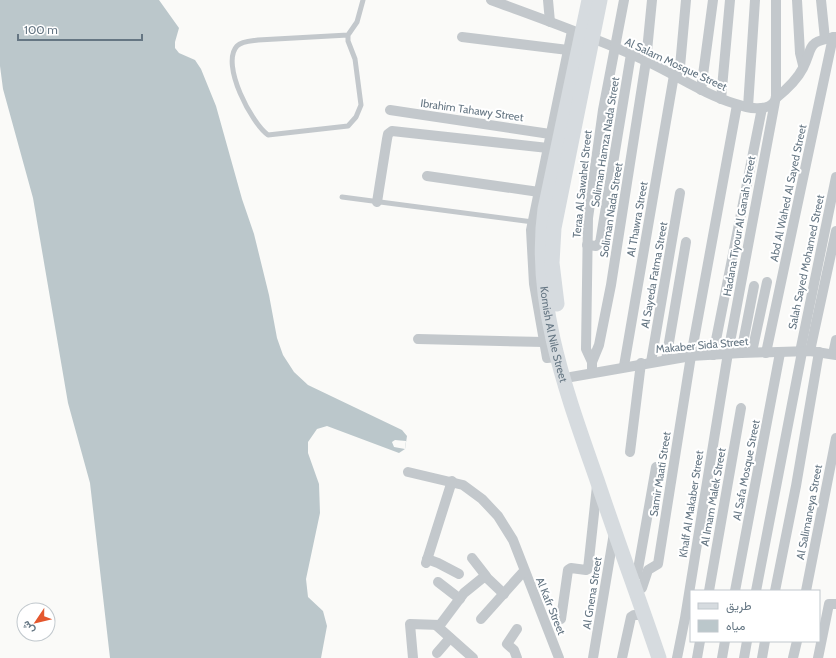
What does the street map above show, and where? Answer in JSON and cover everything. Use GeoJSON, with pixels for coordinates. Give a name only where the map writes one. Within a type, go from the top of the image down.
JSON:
{"type":"FeatureCollection","features":[{"type":"Feature","properties":{"kind":"main road","name":"Kornish Al Nile Street"},"geometry":{"type":"LineString","coordinates":[[589,0],[544,209],[542,238],[549,280],[571,377],[640,581],[658,657]]}},
{"type":"Feature","properties":{"kind":"main road","name":"Kornish Al Nile Street"},"geometry":{"type":"LineString","coordinates":[[582,34],[600,0]]}},
{"type":"Feature","properties":{"kind":"main road","name":"Kornish Al Nile Street"},"geometry":{"type":"LineString","coordinates":[[549,280],[557,357],[572,410],[658,657]]}},
{"type":"Feature","properties":{"kind":"street","name":"Al Salam Mosque Street"},"geometry":{"type":"LineString","coordinates":[[491,0],[631,54],[720,99],[737,105],[762,108]]}},
{"type":"Feature","properties":{"kind":"street"},"geometry":{"type":"LineString","coordinates":[[548,0],[550,22]]}},
{"type":"Feature","properties":{"kind":"street","name":"Teraa Al Sawahel Street"},"geometry":{"type":"LineString","coordinates":[[592,367],[586,349],[588,218],[599,140],[624,0]]}},
{"type":"Feature","properties":{"kind":"street","name":"Soliman Nada Street"},"geometry":{"type":"LineString","coordinates":[[592,367],[599,345],[612,285],[646,61],[652,0]]}},
{"type":"Feature","properties":{"kind":"street","name":"Al Thawra Street"},"geometry":{"type":"LineString","coordinates":[[624,366],[676,76],[686,0]]}},
{"type":"Feature","properties":{"kind":"street"},"geometry":{"type":"LineString","coordinates":[[701,90],[713,0]]}},
{"type":"Feature","properties":{"kind":"street"},"geometry":{"type":"LineString","coordinates":[[720,99],[730,0]]}},
{"type":"Feature","properties":{"kind":"street"},"geometry":{"type":"LineString","coordinates":[[748,107],[755,0]]}},
{"type":"Feature","properties":{"kind":"street","name":"Hadana Tiyour Al Ganah Street"},"geometry":{"type":"LineString","coordinates":[[728,353],[775,100],[776,0]]}},
{"type":"Feature","properties":{"kind":"street"},"geometry":{"type":"LineString","coordinates":[[797,0],[800,53],[803,66]]}},
{"type":"Feature","properties":{"kind":"street","name":"Abd Al Wahed Al Sayed Street"},"geometry":{"type":"LineString","coordinates":[[766,353],[831,37],[821,0]]}},
{"type":"Feature","properties":{"kind":"street"},"geometry":{"type":"LineString","coordinates":[[557,357],[547,358],[544,342],[531,262],[533,222],[568,50],[582,34]]}},
{"type":"Feature","properties":{"kind":"street"},"geometry":{"type":"LineString","coordinates":[[713,355],[762,108],[772,105],[775,100],[789,87],[803,66],[810,47],[831,37]]}},
{"type":"Feature","properties":{"kind":"street"},"geometry":{"type":"LineString","coordinates":[[462,38],[568,50]]}},
{"type":"Feature","properties":{"kind":"street","name":"Soliman Hamza Nada Street"},"geometry":{"type":"LineString","coordinates":[[587,245],[596,246],[600,243],[631,54]]}},
{"type":"Feature","properties":{"kind":"street"},"geometry":{"type":"LineString","coordinates":[[691,356],[737,105]]}},
{"type":"Feature","properties":{"kind":"street","name":"Ibrahim Tahawy Street"},"geometry":{"type":"LineString","coordinates":[[390,110],[550,134]]}},
{"type":"Feature","properties":{"kind":"street"},"geometry":{"type":"LineString","coordinates":[[378,202],[387,139],[388,134],[392,131],[548,148]]}},
{"type":"Feature","properties":{"kind":"street"},"geometry":{"type":"LineString","coordinates":[[428,176],[539,192]]}},
{"type":"Feature","properties":{"kind":"street","name":"Salah Sayed Mohamed Street"},"geometry":{"type":"LineString","coordinates":[[808,352],[836,177]]}},
{"type":"Feature","properties":{"kind":"street","name":"Al Sayeda Fatma Street"},"geometry":{"type":"LineString","coordinates":[[630,452],[680,193]]}},
{"type":"Feature","properties":{"kind":"street"},"geometry":{"type":"LineString","coordinates":[[756,590],[836,231]]}},
{"type":"Feature","properties":{"kind":"street"},"geometry":{"type":"LineString","coordinates":[[666,360],[686,242]]}},
{"type":"Feature","properties":{"kind":"street"},"geometry":{"type":"LineString","coordinates":[[752,352],[767,282]]}},
{"type":"Feature","properties":{"kind":"street"},"geometry":{"type":"LineString","coordinates":[[741,353],[754,286]]}},
{"type":"Feature","properties":{"kind":"street"},"geometry":{"type":"LineString","coordinates":[[418,339],[544,342]]}},
{"type":"Feature","properties":{"kind":"street"},"geometry":{"type":"LineString","coordinates":[[834,354],[836,340]]}},
{"type":"Feature","properties":{"kind":"street","name":"Makaber Sida Street"},"geometry":{"type":"LineString","coordinates":[[571,377],[592,367],[624,366],[691,356],[752,352],[808,352],[834,354]]}},
{"type":"Feature","properties":{"kind":"street"},"geometry":{"type":"LineString","coordinates":[[775,590],[796,486],[808,352]]}},
{"type":"Feature","properties":{"kind":"street","name":"Khalf Al Makaber Street"},"geometry":{"type":"LineString","coordinates":[[676,658],[685,618],[728,353]]}},
{"type":"Feature","properties":{"kind":"street","name":"Al Safa Mosque Street"},"geometry":{"type":"LineString","coordinates":[[735,590],[780,353]]}},
{"type":"Feature","properties":{"kind":"street","name":"Samir Maati Street"},"geometry":{"type":"LineString","coordinates":[[640,581],[648,570],[658,564],[691,356]]}},
{"type":"Feature","properties":{"kind":"street","name":"Al Imam Malek Street"},"geometry":{"type":"LineString","coordinates":[[709,590],[741,408]]}},
{"type":"Feature","properties":{"kind":"street","name":"Al Salimaneya Street"},"geometry":{"type":"LineString","coordinates":[[806,590],[836,438]]}},
{"type":"Feature","properties":{"kind":"street"},"geometry":{"type":"LineString","coordinates":[[640,581],[656,467]]}},
{"type":"Feature","properties":{"kind":"street","name":"Al Kafr Street"},"geometry":{"type":"LineString","coordinates":[[408,472],[452,481],[466,486],[482,499],[498,516],[513,540],[559,658]]}},
{"type":"Feature","properties":{"kind":"street"},"geometry":{"type":"LineString","coordinates":[[452,481],[426,561],[460,574]]}},
{"type":"Feature","properties":{"kind":"street"},"geometry":{"type":"LineString","coordinates":[[561,619],[568,570],[571,568],[588,569],[597,482]]}},
{"type":"Feature","properties":{"kind":"street","name":"Al Gnena Street"},"geometry":{"type":"LineString","coordinates":[[593,658],[614,531]]}},
{"type":"Feature","properties":{"kind":"street"},"geometry":{"type":"LineString","coordinates":[[472,558],[486,576],[504,594]]}},
{"type":"Feature","properties":{"kind":"street"},"geometry":{"type":"LineString","coordinates":[[481,619],[504,594],[523,568]]}},
{"type":"Feature","properties":{"kind":"street"},"geometry":{"type":"LineString","coordinates":[[413,658],[410,624],[437,626],[441,624],[460,599],[486,576]]}},
{"type":"Feature","properties":{"kind":"street"},"geometry":{"type":"LineString","coordinates":[[438,582],[460,599]]}},
{"type":"Feature","properties":{"kind":"street"},"geometry":{"type":"LineString","coordinates":[[818,658],[829,604],[836,604]]}},
{"type":"Feature","properties":{"kind":"street"},"geometry":{"type":"LineString","coordinates":[[622,658],[631,617],[634,615],[644,615]]}},
{"type":"Feature","properties":{"kind":"street"},"geometry":{"type":"LineString","coordinates":[[437,626],[473,658]]}},
{"type":"Feature","properties":{"kind":"street"},"geometry":{"type":"LineString","coordinates":[[517,629],[507,644],[514,650],[518,658]]}},
{"type":"Feature","properties":{"kind":"street"},"geometry":{"type":"LineString","coordinates":[[437,653],[450,638]]}},
{"type":"Feature","properties":{"kind":"street"},"geometry":{"type":"LineString","coordinates":[[697,658],[700,642]]}},
{"type":"Feature","properties":{"kind":"street"},"geometry":{"type":"LineString","coordinates":[[722,658],[725,642]]}},
{"type":"Feature","properties":{"kind":"street"},"geometry":{"type":"LineString","coordinates":[[744,658],[747,642]]}},
{"type":"Feature","properties":{"kind":"street"},"geometry":{"type":"LineString","coordinates":[[762,658],[765,642]]}},
{"type":"Feature","properties":{"kind":"street"},"geometry":{"type":"LineString","coordinates":[[793,658],[797,642]]}},
{"type":"Feature","properties":{"kind":"lane"},"geometry":{"type":"LineString","coordinates":[[348,35],[258,40],[244,42],[237,46],[232,55],[233,71],[250,114],[260,130],[268,135],[348,126],[356,117],[361,105],[355,59],[348,41],[348,35],[357,22],[363,0]]}},
{"type":"Feature","properties":{"kind":"lane"},"geometry":{"type":"LineString","coordinates":[[342,197],[533,222]]}},
{"type":"Feature","properties":{"kind":"water"},"geometry":{"type":"Polygon","coordinates":[[[0,0],[159,0],[179,28],[175,48],[179,53],[195,60],[201,69],[216,106],[242,199],[254,234],[269,295],[277,338],[283,355],[294,372],[308,385],[402,430],[407,436],[405,449],[399,453],[327,426],[317,429],[308,442],[308,453],[319,484],[320,513],[306,579],[308,597],[323,611],[327,626],[321,658],[110,658],[90,483],[68,403],[33,198],[3,89],[0,66],[0,0]]]}},
{"type":"Feature","properties":{"kind":"pier"},"geometry":{"type":"Polygon","coordinates":[[[395,440],[406,441],[405,449],[394,447],[392,442],[395,440]]]}}]}
